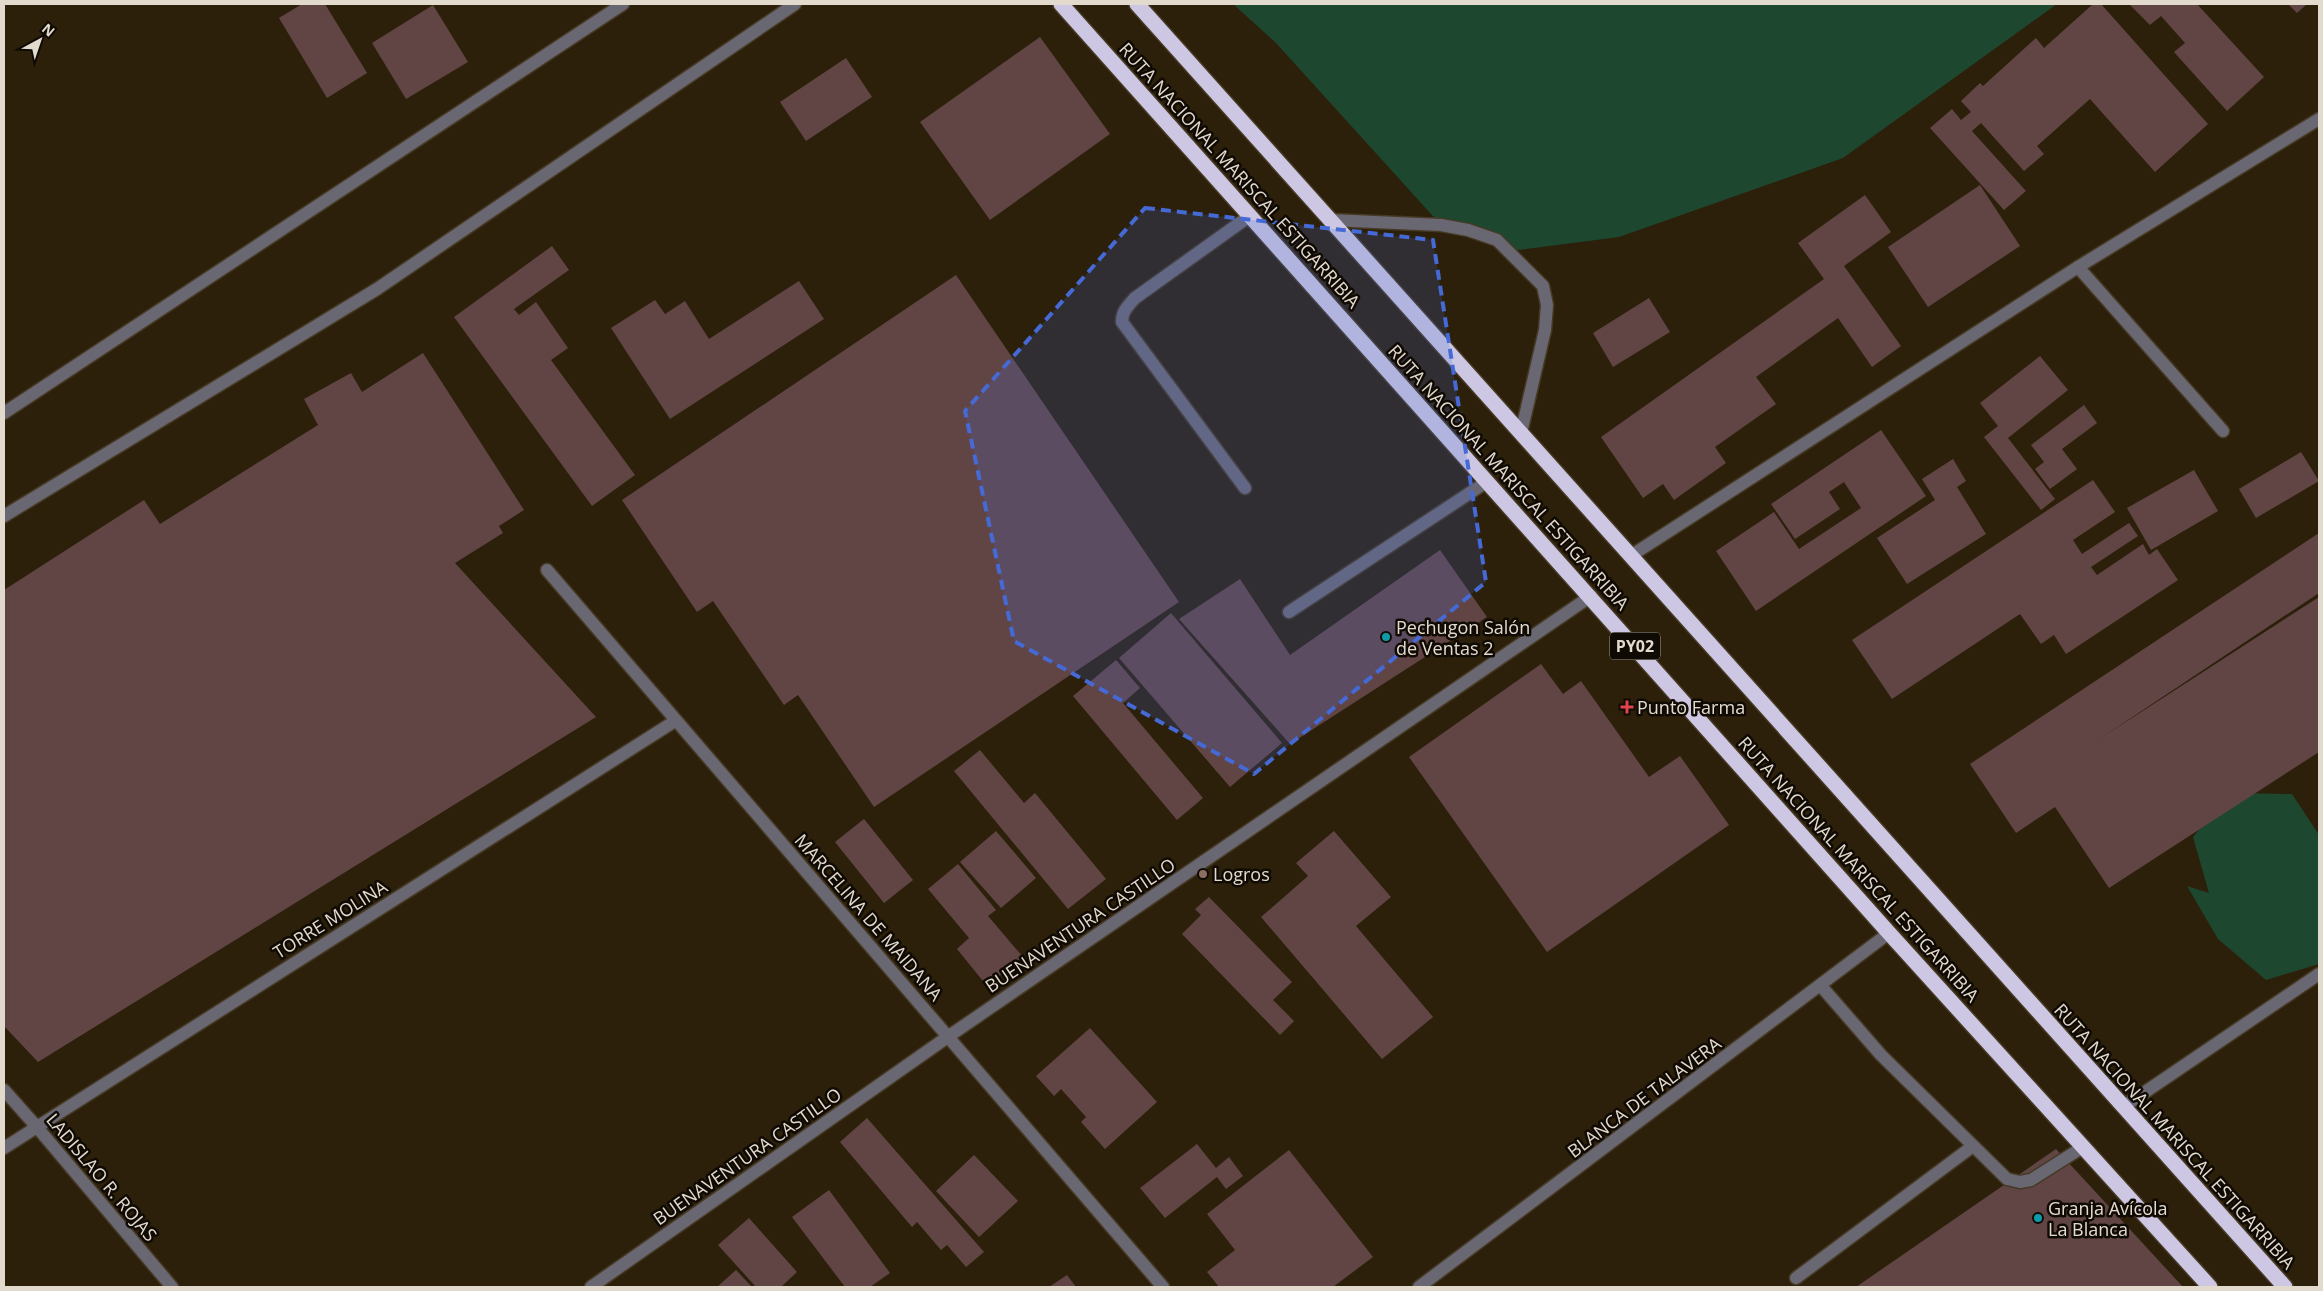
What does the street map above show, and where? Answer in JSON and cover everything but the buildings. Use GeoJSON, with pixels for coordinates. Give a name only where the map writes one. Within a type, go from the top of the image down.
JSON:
{"type":"FeatureCollection","features":[{"type":"Feature","properties":{"kind":"highway","name":"RUTA NACIONAL MARISCAL ESTIGARRIBIA"},"geometry":{"type":"LineString","coordinates":[[1062,4],[1890,933],[2210,1287]]}},
{"type":"Feature","properties":{"kind":"highway","name":"RUTA NACIONAL MARISCAL ESTIGARRIBIA"},"geometry":{"type":"LineString","coordinates":[[1137,4],[2285,1287]]}},
{"type":"Feature","properties":{"kind":"street"},"geometry":{"type":"LineString","coordinates":[[4,413],[623,4]]}},
{"type":"Feature","properties":{"kind":"street"},"geometry":{"type":"LineString","coordinates":[[4,516],[377,289],[795,4]]}},
{"type":"Feature","properties":{"kind":"street"},"geometry":{"type":"LineString","coordinates":[[1632,555],[2078,267],[2319,119]]}},
{"type":"Feature","properties":{"kind":"street"},"geometry":{"type":"LineString","coordinates":[[1246,488],[1122,322],[1122,315],[1135,298],[1250,215]]}},
{"type":"Feature","properties":{"kind":"street"},"geometry":{"type":"LineString","coordinates":[[1330,220],[1441,224],[1468,230],[1497,240],[1543,286],[1547,305],[1545,330],[1521,433]]}},
{"type":"Feature","properties":{"kind":"street"},"geometry":{"type":"LineString","coordinates":[[2078,267],[2223,431]]}},
{"type":"Feature","properties":{"kind":"street"},"geometry":{"type":"LineString","coordinates":[[1289,612],[1488,481]]}},
{"type":"Feature","properties":{"kind":"street","name":"MARCELINA DE MAIDANA"},"geometry":{"type":"LineString","coordinates":[[547,570],[1163,1287]]}},
{"type":"Feature","properties":{"kind":"street","name":"BUENAVENTURA CASTILLO"},"geometry":{"type":"LineString","coordinates":[[591,1287],[949,1036],[1591,596]]}},
{"type":"Feature","properties":{"kind":"street","name":"TORRE MOLINA"},"geometry":{"type":"LineString","coordinates":[[4,1148],[675,721]]}},
{"type":"Feature","properties":{"kind":"street","name":"BLANCA DE TALAVERA"},"geometry":{"type":"LineString","coordinates":[[1419,1287],[1890,933]]}},
{"type":"Feature","properties":{"kind":"street"},"geometry":{"type":"LineString","coordinates":[[2123,1107],[2319,974]]}},
{"type":"Feature","properties":{"kind":"street"},"geometry":{"type":"LineString","coordinates":[[1821,986],[1881,1055],[2007,1179],[2020,1182],[2031,1180],[2083,1147]]}},
{"type":"Feature","properties":{"kind":"street","name":"LADISLAO R. ROJAS"},"geometry":{"type":"LineString","coordinates":[[4,1090],[172,1287]]}},
{"type":"Feature","properties":{"kind":"street"},"geometry":{"type":"LineString","coordinates":[[1796,1278],[1974,1146]]}},
{"type":"Feature","properties":{"kind":"highlighted area"},"geometry":{"type":"Polygon","coordinates":[[[1145,208],[1433,240],[1486,582],[1254,774],[1014,641],[965,411],[1145,208]]]}},
{"type":"Feature","properties":{"kind":"green space"},"geometry":{"type":"Polygon","coordinates":[[[1233,4],[2057,4],[1843,158],[1619,237],[1511,251],[1441,225],[1276,43],[1233,4]]]}},
{"type":"Feature","properties":{"kind":"green space"},"geometry":{"type":"Polygon","coordinates":[[[2230,793],[2292,794],[2319,835],[2319,964],[2266,980],[2218,939],[2187,886],[2209,893],[2193,837],[2230,793]]]}},
{"type":"Feature","properties":{"kind":"place","name":"Pechugon Salón de Ventas 2"},"geometry":{"type":"Point","coordinates":[1386,637]}},
{"type":"Feature","properties":{"kind":"place","name":"Punto Farma"},"geometry":{"type":"Point","coordinates":[1627,707]}},
{"type":"Feature","properties":{"kind":"place","name":"Logros"},"geometry":{"type":"Point","coordinates":[1203,874]}},
{"type":"Feature","properties":{"kind":"place","name":"Granja Avícola La Blanca"},"geometry":{"type":"Point","coordinates":[2038,1218]}}]}
